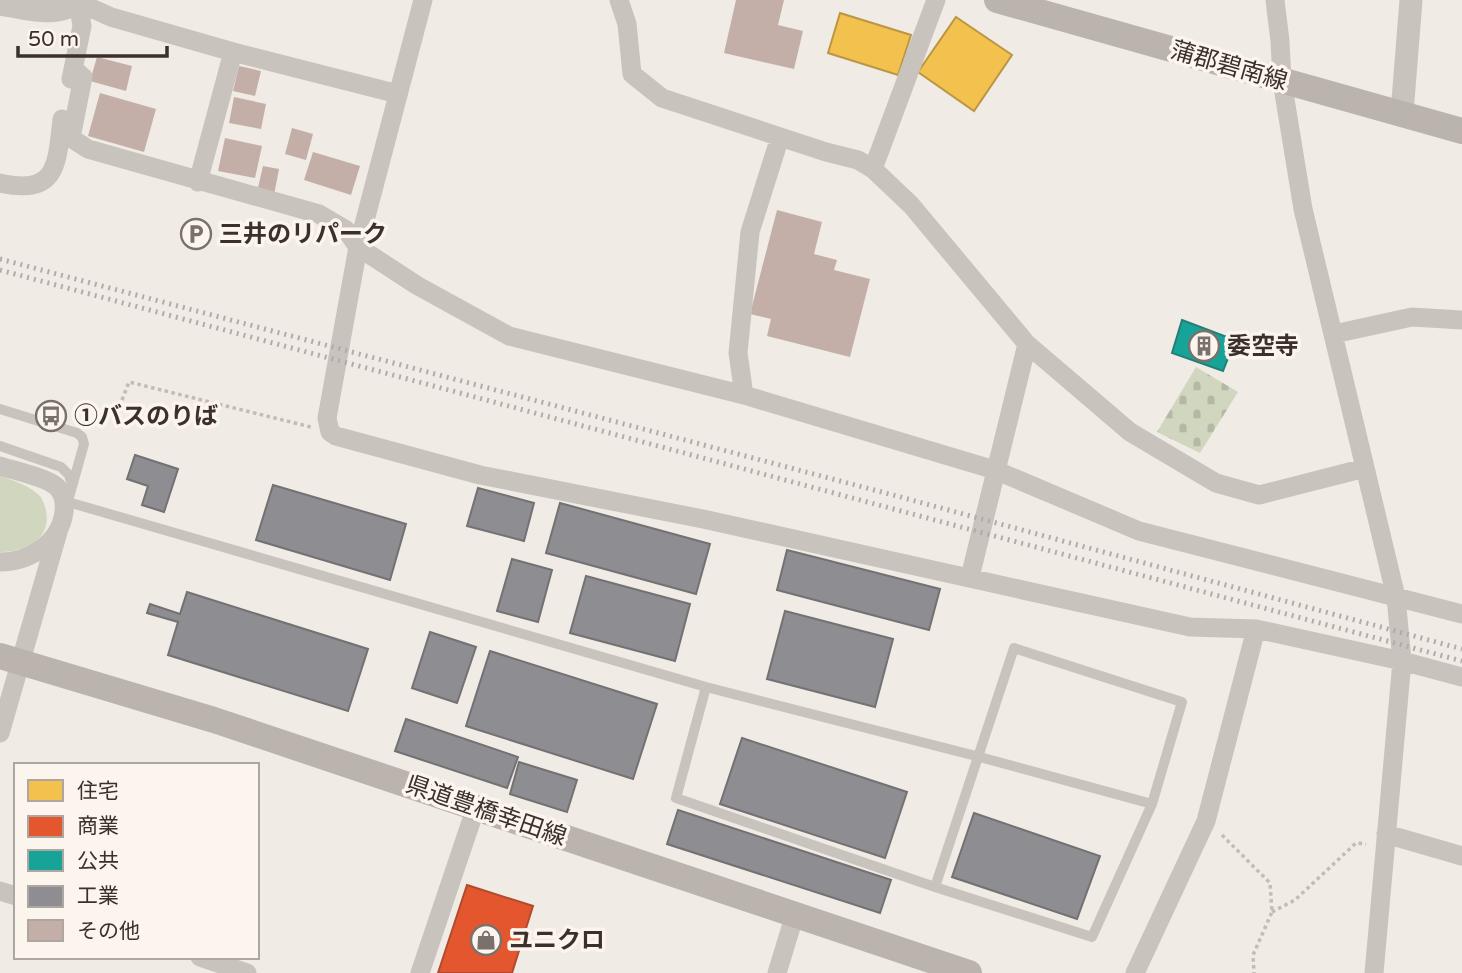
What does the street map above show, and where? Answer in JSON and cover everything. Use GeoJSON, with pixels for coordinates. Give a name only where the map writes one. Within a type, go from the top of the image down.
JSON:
{"type":"FeatureCollection","features":[{"type":"Feature","properties":{"kind":"main road","name":"蒲郡碧南線"},"geometry":{"type":"LineString","coordinates":[[997,0],[1462,131]]}},
{"type":"Feature","properties":{"kind":"main road","name":"県道豊橋幸田線"},"geometry":{"type":"LineString","coordinates":[[11,659],[214,720],[969,973]]}},
{"type":"Feature","properties":{"kind":"street"},"geometry":{"type":"LineString","coordinates":[[424,0],[358,247],[327,418],[330,432],[336,436],[480,475],[703,519],[1190,627],[1256,629],[1462,677]]}},
{"type":"Feature","properties":{"kind":"street"},"geometry":{"type":"LineString","coordinates":[[620,0],[627,24],[632,74],[662,98],[858,160],[873,169],[911,205],[1027,345],[1130,432],[1216,483],[1259,495],[1365,468]]}},
{"type":"Feature","properties":{"kind":"street"},"geometry":{"type":"LineString","coordinates":[[873,169],[936,0]]}},
{"type":"Feature","properties":{"kind":"street"},"geometry":{"type":"LineString","coordinates":[[1275,0],[1282,81],[1303,209],[1396,597],[1402,661],[1374,973]]}},
{"type":"Feature","properties":{"kind":"street"},"geometry":{"type":"LineString","coordinates":[[1402,113],[1410,0]]}},
{"type":"Feature","properties":{"kind":"street"},"geometry":{"type":"LineString","coordinates":[[78,1],[111,17],[233,52],[398,94]]}},
{"type":"Feature","properties":{"kind":"street"},"geometry":{"type":"LineString","coordinates":[[0,4],[47,11],[65,10],[78,1]]}},
{"type":"Feature","properties":{"kind":"street"},"geometry":{"type":"LineString","coordinates":[[0,183],[33,186],[53,171],[82,26],[78,1]]}},
{"type":"Feature","properties":{"kind":"street"},"geometry":{"type":"LineString","coordinates":[[198,182],[233,52]]}},
{"type":"Feature","properties":{"kind":"street"},"geometry":{"type":"LineString","coordinates":[[74,69],[83,77],[71,138],[88,149],[319,214],[346,230],[358,247],[437,298],[509,335],[744,394],[995,470],[1139,531],[1462,614]]}},
{"type":"Feature","properties":{"kind":"street"},"geometry":{"type":"LineString","coordinates":[[744,394],[738,353],[750,232],[780,137]]}},
{"type":"Feature","properties":{"kind":"street"},"geometry":{"type":"LineString","coordinates":[[1334,334],[1412,317],[1462,320]]}},
{"type":"Feature","properties":{"kind":"street"},"geometry":{"type":"LineString","coordinates":[[970,577],[1027,345]]}},
{"type":"Feature","properties":{"kind":"street"},"geometry":{"type":"LineString","coordinates":[[0,466],[50,482],[58,488],[64,501],[63,517],[11,659],[0,733]]}},
{"type":"Feature","properties":{"kind":"street"},"geometry":{"type":"LineString","coordinates":[[0,562],[23,558],[46,545],[63,517]]}},
{"type":"Feature","properties":{"kind":"street"},"geometry":{"type":"LineString","coordinates":[[1135,973],[1206,821],[1256,629]]}},
{"type":"Feature","properties":{"kind":"street"},"geometry":{"type":"LineString","coordinates":[[420,973],[476,807]]}},
{"type":"Feature","properties":{"kind":"street"},"geometry":{"type":"LineString","coordinates":[[1386,840],[1462,856]]}},
{"type":"Feature","properties":{"kind":"street"},"geometry":{"type":"LineString","coordinates":[[777,973],[795,914]]}},
{"type":"Feature","properties":{"kind":"street"},"geometry":{"type":"LineString","coordinates":[[206,959],[247,973]]}},
{"type":"Feature","properties":{"kind":"lane"},"geometry":{"type":"LineString","coordinates":[[0,409],[77,433],[82,437],[84,444],[63,517],[1152,804]]}},
{"type":"Feature","properties":{"kind":"lane"},"geometry":{"type":"LineString","coordinates":[[0,446],[61,467],[69,475],[72,487]]}},
{"type":"Feature","properties":{"kind":"lane"},"geometry":{"type":"LineString","coordinates":[[706,687],[676,798],[935,887],[1092,937],[1152,804],[1182,702],[1014,648],[935,887]]}},
{"type":"Feature","properties":{"kind":"path"},"geometry":{"type":"LineString","coordinates":[[122,400],[129,382],[330,432]]}},
{"type":"Feature","properties":{"kind":"path"},"geometry":{"type":"LineString","coordinates":[[1206,821],[1270,883],[1272,912],[1252,956],[1254,973]]}},
{"type":"Feature","properties":{"kind":"path"},"geometry":{"type":"LineString","coordinates":[[1272,912],[1296,900],[1356,843],[1386,840]]}},
{"type":"Feature","properties":{"kind":"green space"},"geometry":{"type":"Polygon","coordinates":[[[1196,367],[1238,392],[1200,453],[1157,432],[1196,367]]]}},
{"type":"Feature","properties":{"kind":"green space"},"geometry":{"type":"Polygon","coordinates":[[[0,476],[36,492],[45,507],[45,529],[34,542],[18,550],[0,552],[0,476]]]}},
{"type":"Feature","properties":{"kind":"building: 住宅"},"geometry":{"type":"Polygon","coordinates":[[[840,13],[911,35],[898,75],[828,53],[840,13]]]}},
{"type":"Feature","properties":{"kind":"building: 住宅"},"geometry":{"type":"Polygon","coordinates":[[[956,17],[1012,55],[974,111],[918,72],[956,17]]]}},
{"type":"Feature","properties":{"kind":"building: 商業","name":"ユニクロ"},"geometry":{"type":"Polygon","coordinates":[[[467,885],[533,906],[512,973],[438,973],[467,885]]]}},
{"type":"Feature","properties":{"kind":"building: 公共","name":"委空寺"},"geometry":{"type":"Polygon","coordinates":[[[1182,320],[1235,340],[1223,371],[1172,353],[1182,320]]]}},
{"type":"Feature","properties":{"kind":"building: 工業"},"geometry":{"type":"Polygon","coordinates":[[[135,455],[178,469],[164,512],[142,505],[148,486],[127,479],[135,455]]]}},
{"type":"Feature","properties":{"kind":"building: 工業"},"geometry":{"type":"Polygon","coordinates":[[[273,485],[406,524],[390,580],[256,540],[273,485]]]}},
{"type":"Feature","properties":{"kind":"building: 工業"},"geometry":{"type":"Polygon","coordinates":[[[478,488],[534,503],[524,541],[467,526],[478,488]]]}},
{"type":"Feature","properties":{"kind":"building: 工業"},"geometry":{"type":"Polygon","coordinates":[[[560,503],[710,544],[696,594],[546,553],[560,503]]]}},
{"type":"Feature","properties":{"kind":"building: 工業"},"geometry":{"type":"Polygon","coordinates":[[[787,550],[940,589],[929,630],[777,590],[787,550]]]}},
{"type":"Feature","properties":{"kind":"building: 工業"},"geometry":{"type":"Polygon","coordinates":[[[512,559],[552,570],[538,622],[497,611],[512,559]]]}},
{"type":"Feature","properties":{"kind":"building: 工業"},"geometry":{"type":"Polygon","coordinates":[[[586,576],[690,604],[675,661],[570,633],[586,576]]]}},
{"type":"Feature","properties":{"kind":"building: 工業"},"geometry":{"type":"Polygon","coordinates":[[[187,592],[368,649],[348,711],[168,655],[178,622],[147,613],[150,604],[180,614],[187,592]]]}},
{"type":"Feature","properties":{"kind":"building: 工業"},"geometry":{"type":"Polygon","coordinates":[[[785,611],[893,639],[875,707],[767,679],[785,611]]]}},
{"type":"Feature","properties":{"kind":"building: 工業"},"geometry":{"type":"Polygon","coordinates":[[[430,632],[476,647],[457,703],[412,688],[430,632]]]}},
{"type":"Feature","properties":{"kind":"building: 工業"},"geometry":{"type":"Polygon","coordinates":[[[490,651],[657,704],[633,779],[466,726],[490,651]]]}},
{"type":"Feature","properties":{"kind":"building: 工業"},"geometry":{"type":"Polygon","coordinates":[[[406,719],[518,757],[507,788],[395,751],[406,719]]]}},
{"type":"Feature","properties":{"kind":"building: 工業"},"geometry":{"type":"Polygon","coordinates":[[[742,738],[907,792],[885,858],[720,804],[742,738]]]}},
{"type":"Feature","properties":{"kind":"building: 工業"},"geometry":{"type":"Polygon","coordinates":[[[519,762],[577,780],[567,812],[510,794],[519,762]]]}},
{"type":"Feature","properties":{"kind":"building: 工業"},"geometry":{"type":"Polygon","coordinates":[[[678,810],[891,880],[880,913],[667,844],[678,810]]]}},
{"type":"Feature","properties":{"kind":"building: 工業"},"geometry":{"type":"Polygon","coordinates":[[[974,813],[1100,856],[1077,919],[952,877],[974,813]]]}},
{"type":"Feature","properties":{"kind":"building: その他"},"geometry":{"type":"Polygon","coordinates":[[[736,0],[784,0],[778,25],[803,31],[794,69],[724,53],[736,0]]]}},
{"type":"Feature","properties":{"kind":"building: その他"},"geometry":{"type":"Polygon","coordinates":[[[97,57],[132,66],[126,91],[90,81],[97,57]]]}},
{"type":"Feature","properties":{"kind":"building: その他"},"geometry":{"type":"Polygon","coordinates":[[[239,66],[261,71],[255,96],[233,91],[239,66]]]}},
{"type":"Feature","properties":{"kind":"building: その他"},"geometry":{"type":"Polygon","coordinates":[[[100,93],[156,109],[144,152],[88,136],[100,93]]]}},
{"type":"Feature","properties":{"kind":"building: その他"},"geometry":{"type":"Polygon","coordinates":[[[234,97],[266,104],[261,129],[229,123],[234,97]]]}},
{"type":"Feature","properties":{"kind":"building: その他"},"geometry":{"type":"Polygon","coordinates":[[[292,128],[313,134],[306,160],[285,154],[292,128]]]}},
{"type":"Feature","properties":{"kind":"building: その他"},"geometry":{"type":"Polygon","coordinates":[[[225,138],[262,146],[255,178],[218,171],[225,138]]]}},
{"type":"Feature","properties":{"kind":"building: その他"},"geometry":{"type":"Polygon","coordinates":[[[313,152],[360,166],[351,195],[304,180],[313,152]]]}},
{"type":"Feature","properties":{"kind":"building: その他"},"geometry":{"type":"Polygon","coordinates":[[[263,166],[279,169],[274,195],[257,192],[263,166]]]}},
{"type":"Feature","properties":{"kind":"building: その他"},"geometry":{"type":"Polygon","coordinates":[[[777,210],[822,222],[814,254],[837,260],[834,270],[870,279],[850,357],[767,336],[771,319],[750,314],[777,210]]]}},
{"type":"Feature","properties":{"kind":"railway"},"geometry":{"type":"LineString","coordinates":[[0,259],[893,495],[1462,649]]}},
{"type":"Feature","properties":{"kind":"railway"},"geometry":{"type":"LineString","coordinates":[[0,270],[1462,661]]}},
{"type":"Feature","properties":{"kind":"place","name":"三井のリパーク"},"geometry":{"type":"Point","coordinates":[196,234]}},
{"type":"Feature","properties":{"kind":"place","name":"委空寺"},"geometry":{"type":"Point","coordinates":[1204,346]}},
{"type":"Feature","properties":{"kind":"place","name":"①バスのりば"},"geometry":{"type":"Point","coordinates":[51,416]}},
{"type":"Feature","properties":{"kind":"place","name":"ユニクロ"},"geometry":{"type":"Point","coordinates":[486,940]}}]}
